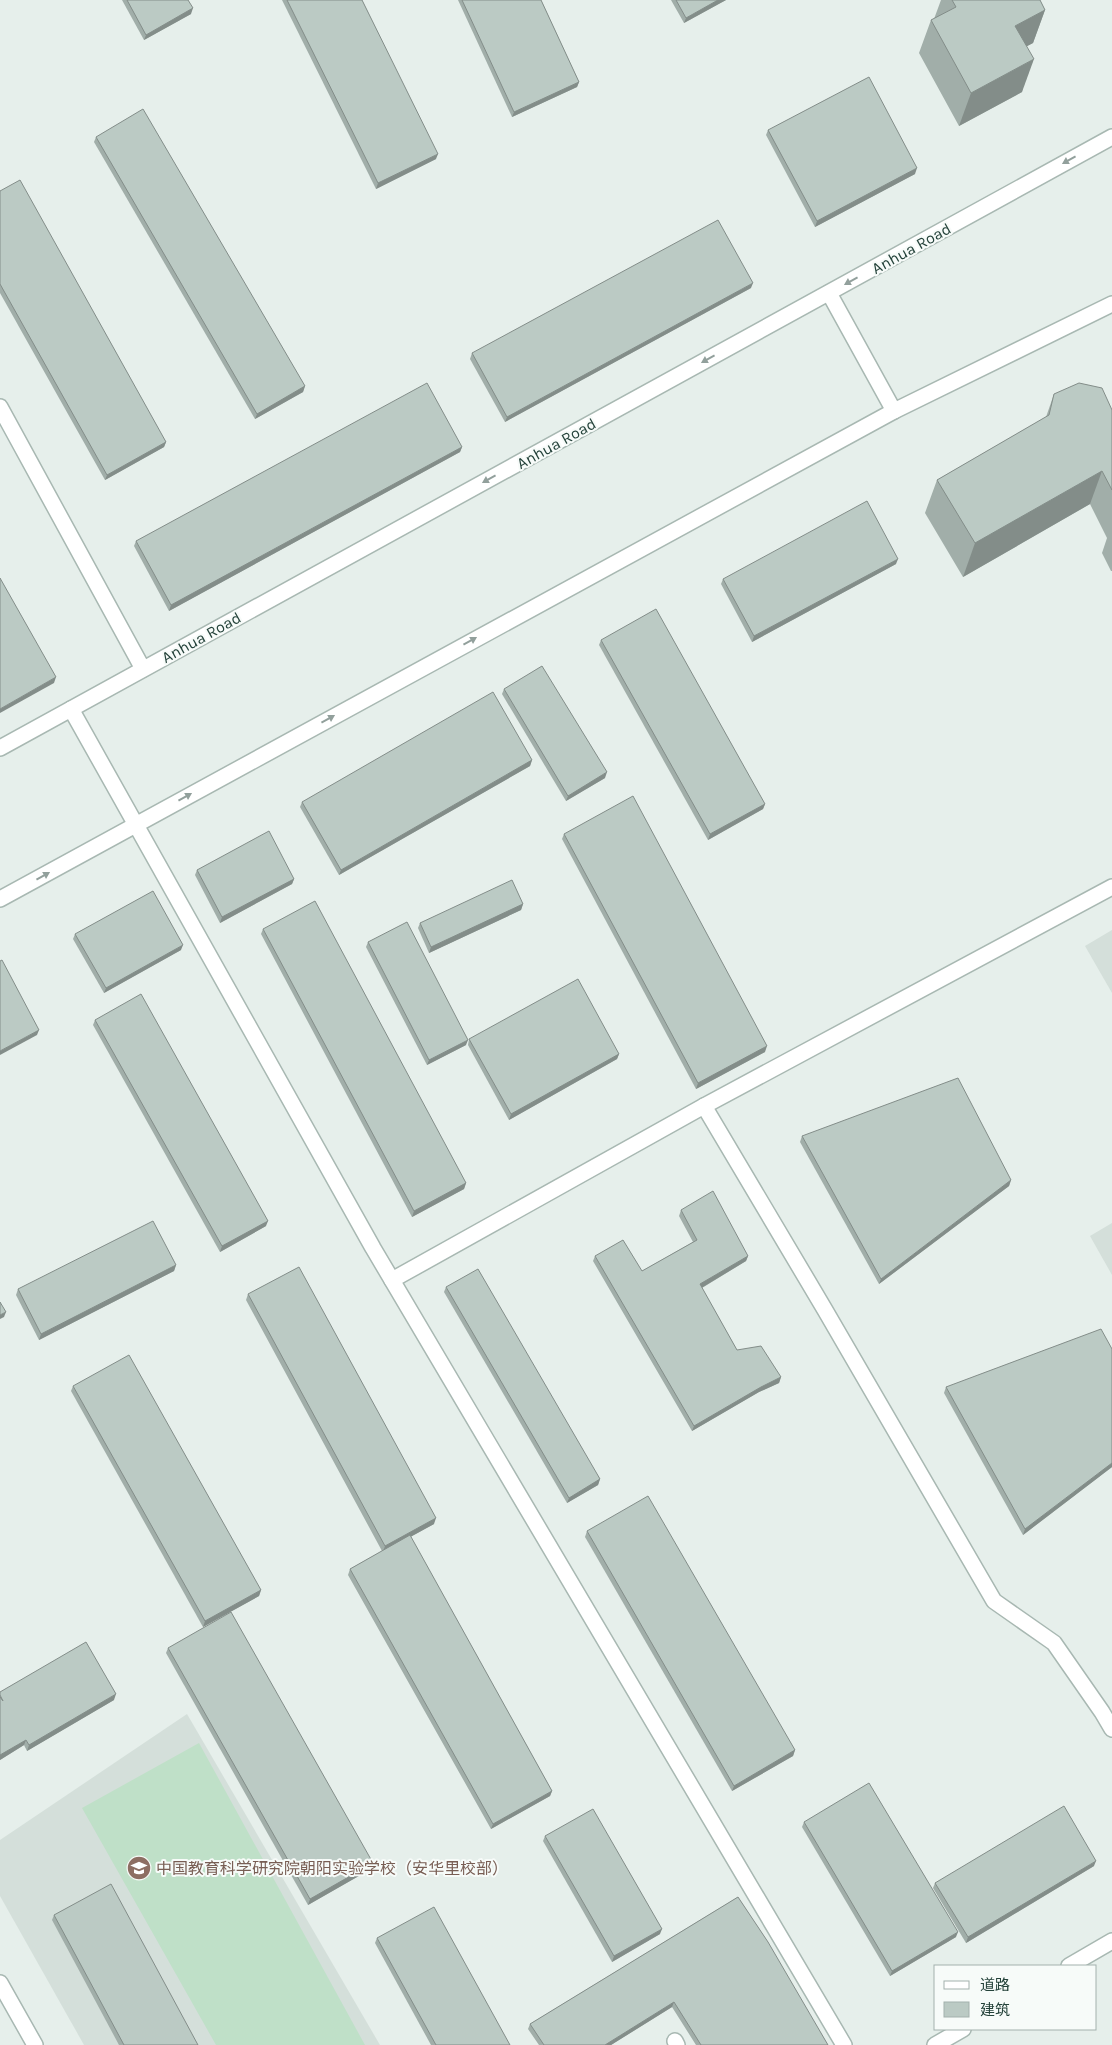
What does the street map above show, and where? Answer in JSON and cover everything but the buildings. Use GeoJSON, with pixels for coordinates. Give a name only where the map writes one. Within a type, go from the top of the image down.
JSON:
{"type":"FeatureCollection","features":[{"type":"Feature","properties":{"kind":"street","name":"Anhua Road"},"geometry":{"type":"LineString","coordinates":[[0,748],[1112,136]]}},
{"type":"Feature","properties":{"kind":"street"},"geometry":{"type":"LineString","coordinates":[[829,293],[894,411]]}},
{"type":"Feature","properties":{"kind":"street"},"geometry":{"type":"LineString","coordinates":[[0,899],[894,411],[1112,304]]}},
{"type":"Feature","properties":{"kind":"street"},"geometry":{"type":"LineString","coordinates":[[0,408],[143,669]]}},
{"type":"Feature","properties":{"kind":"street"},"geometry":{"type":"LineString","coordinates":[[70,709],[392,1280],[844,2045]]}},
{"type":"Feature","properties":{"kind":"street"},"geometry":{"type":"LineString","coordinates":[[392,1280],[704,1106],[1112,887]]}},
{"type":"Feature","properties":{"kind":"street"},"geometry":{"type":"LineString","coordinates":[[704,1106],[994,1601],[1054,1643],[1112,1729]]}},
{"type":"Feature","properties":{"kind":"street"},"geometry":{"type":"LineString","coordinates":[[1071,1965],[1112,1941]]}},
{"type":"Feature","properties":{"kind":"street"},"geometry":{"type":"LineString","coordinates":[[0,1983],[35,2045]]}},
{"type":"Feature","properties":{"kind":"street"},"geometry":{"type":"LineString","coordinates":[[936,2045],[961,2030]]}},
{"type":"Feature","properties":{"kind":"shaded area"},"geometry":{"type":"Polygon","coordinates":[[[1112,930],[1112,993],[1085,946],[1112,930]]]}},
{"type":"Feature","properties":{"kind":"shaded area"},"geometry":{"type":"Polygon","coordinates":[[[1112,1223],[1112,1275],[1090,1236],[1112,1223]]]}},
{"type":"Feature","properties":{"kind":"shaded area","name":"中国教育科学研究院朝阳实验学校（安华里校部）"},"geometry":{"type":"Polygon","coordinates":[[[187,1714],[380,2045],[84,2045],[0,1896],[0,1840],[187,1714]]]}},
{"type":"Feature","properties":{"kind":"green space"},"geometry":{"type":"Polygon","coordinates":[[[199,1743],[365,2045],[216,2045],[82,1808],[199,1743]]]}},
{"type":"Feature","properties":{"kind":"place","name":"中国教育科学研究院朝阳实验学校（安华里校部）"},"geometry":{"type":"Point","coordinates":[139,1868]}}]}
